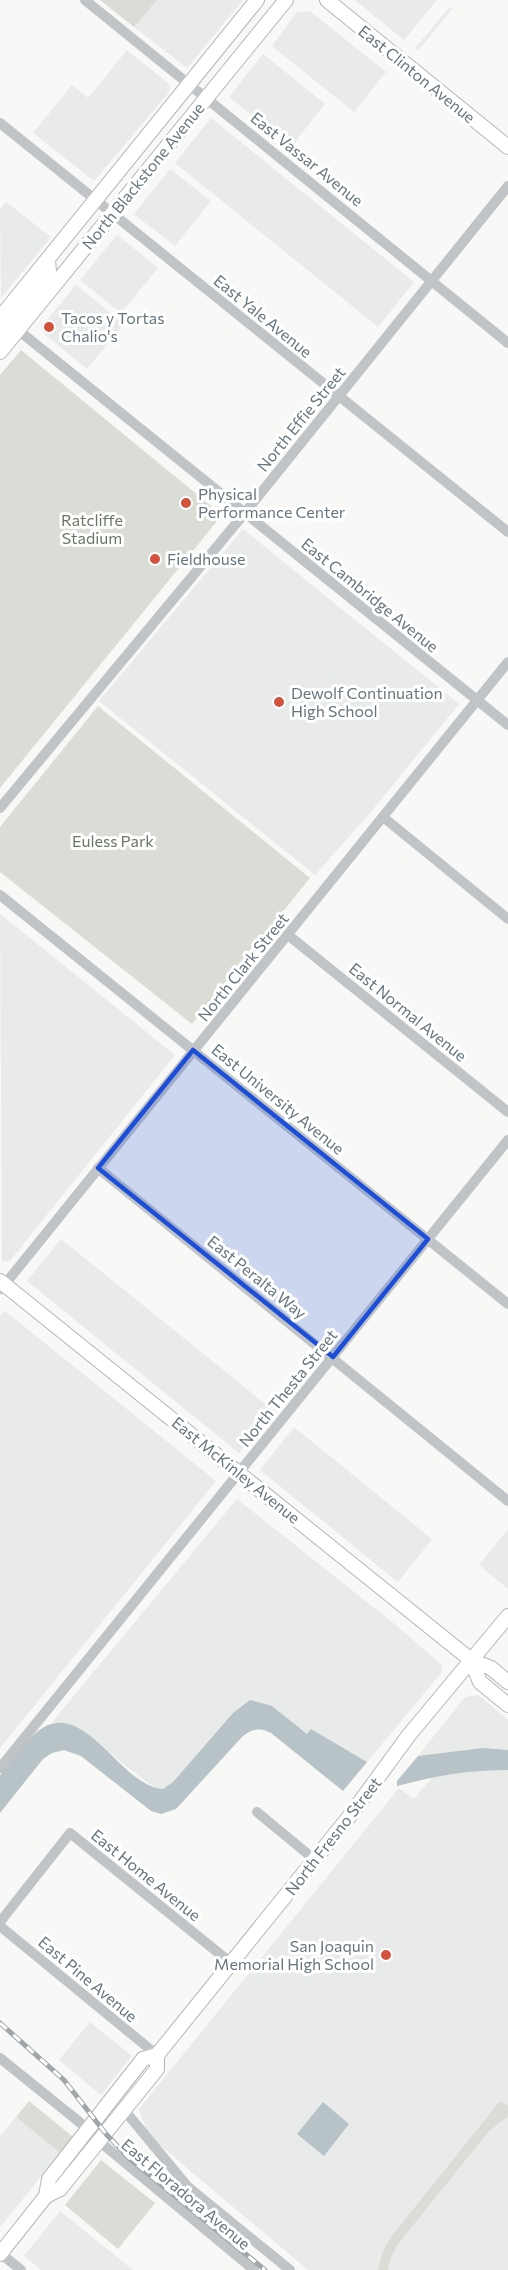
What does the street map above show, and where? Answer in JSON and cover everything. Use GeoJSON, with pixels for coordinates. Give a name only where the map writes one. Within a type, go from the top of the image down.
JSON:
{"type":"FeatureCollection","features":[{"type":"Feature","properties":{"kind":"main road","name":"North Blackstone Avenue"},"geometry":{"type":"LineString","coordinates":[[0,316],[257,0]]}},
{"type":"Feature","properties":{"kind":"main road","name":"North Blackstone Avenue"},"geometry":{"type":"LineString","coordinates":[[0,352],[286,0]]}},
{"type":"Feature","properties":{"kind":"main road","name":"East Clinton Avenue"},"geometry":{"type":"LineString","coordinates":[[327,0],[508,147]]}},
{"type":"Feature","properties":{"kind":"main road"},"geometry":{"type":"LineString","coordinates":[[18,330],[15,321],[17,316],[49,272],[48,257]]}},
{"type":"Feature","properties":{"kind":"main road"},"geometry":{"type":"LineString","coordinates":[[0,316],[5,326],[0,336]]}},
{"type":"Feature","properties":{"kind":"main road","name":"East McKinley Avenue"},"geometry":{"type":"LineString","coordinates":[[1,1285],[239,1472],[471,1660],[491,1668],[508,1682]]}},
{"type":"Feature","properties":{"kind":"main road","name":"North Fresno Street"},"geometry":{"type":"LineString","coordinates":[[46,2196],[49,2179],[88,2129],[231,1963],[508,1616]]}},
{"type":"Feature","properties":{"kind":"main road","name":"East McKinley Avenue"},"geometry":{"type":"LineString","coordinates":[[471,1660],[480,1682],[508,1705]]}},
{"type":"Feature","properties":{"kind":"main road"},"geometry":{"type":"LineString","coordinates":[[100,2142],[96,2135],[98,2124],[150,2057]]}},
{"type":"Feature","properties":{"kind":"main road","name":"North Fresno Street"},"geometry":{"type":"LineString","coordinates":[[0,2253],[46,2196],[60,2189],[125,2112],[157,2069],[150,2057]]}},
{"type":"Feature","properties":{"kind":"street","name":"East Vassar Avenue"},"geometry":{"type":"LineString","coordinates":[[85,0],[508,343]]}},
{"type":"Feature","properties":{"kind":"street","name":"East Yale Avenue"},"geometry":{"type":"LineString","coordinates":[[0,123],[508,532]]}},
{"type":"Feature","properties":{"kind":"street","name":"North Effie Street"},"geometry":{"type":"LineString","coordinates":[[0,808],[244,514],[430,280],[508,186]]}},
{"type":"Feature","properties":{"kind":"street","name":"East Cambridge Avenue"},"geometry":{"type":"LineString","coordinates":[[18,330],[508,725]]}},
{"type":"Feature","properties":{"kind":"street","name":"North Clark Street"},"geometry":{"type":"LineString","coordinates":[[1,1285],[508,662]]}},
{"type":"Feature","properties":{"kind":"street"},"geometry":{"type":"LineString","coordinates":[[383,818],[508,919]]}},
{"type":"Feature","properties":{"kind":"street","name":"East University Avenue"},"geometry":{"type":"LineString","coordinates":[[0,895],[508,1304]]}},
{"type":"Feature","properties":{"kind":"street","name":"East Normal Avenue"},"geometry":{"type":"LineString","coordinates":[[288,935],[508,1112]]}},
{"type":"Feature","properties":{"kind":"street","name":"North Thesta Street"},"geometry":{"type":"LineString","coordinates":[[0,1768],[508,1140]]}},
{"type":"Feature","properties":{"kind":"street","name":"East Peralta Way"},"geometry":{"type":"LineString","coordinates":[[98,1168],[333,1357],[508,1502]]}},
{"type":"Feature","properties":{"kind":"street"},"geometry":{"type":"LineString","coordinates":[[257,1812],[315,1860]]}},
{"type":"Feature","properties":{"kind":"street","name":"East Home Avenue"},"geometry":{"type":"LineString","coordinates":[[0,1924],[70,1833],[231,1963]]}},
{"type":"Feature","properties":{"kind":"street","name":"East Pine Avenue"},"geometry":{"type":"LineString","coordinates":[[0,1924],[150,2057]]}},
{"type":"Feature","properties":{"kind":"street"},"geometry":{"type":"LineString","coordinates":[[0,2058],[88,2129]]}},
{"type":"Feature","properties":{"kind":"street","name":"East Floradora Avenue"},"geometry":{"type":"LineString","coordinates":[[125,2112],[188,2187],[290,2270]]}},
{"type":"Feature","properties":{"kind":"street","name":"East Floradora Avenue"},"geometry":{"type":"LineString","coordinates":[[100,2142],[254,2270]]}},
{"type":"Feature","properties":{"kind":"street"},"geometry":{"type":"LineString","coordinates":[[0,2253],[21,2270]]}},
{"type":"Feature","properties":{"kind":"highlighted area"},"geometry":{"type":"Polygon","coordinates":[[[193,1050],[428,1239],[333,1357],[98,1168],[193,1050]]]}},
{"type":"Feature","properties":{"kind":"shaded area"},"geometry":{"type":"Polygon","coordinates":[[[157,0],[243,0],[187,68],[134,27],[157,0]]]}},
{"type":"Feature","properties":{"kind":"shaded area"},"geometry":{"type":"Polygon","coordinates":[[[355,0],[437,0],[404,40],[355,0]]]}},
{"type":"Feature","properties":{"kind":"shaded area"},"geometry":{"type":"Polygon","coordinates":[[[450,7],[453,8],[418,51],[415,48],[450,7]]]}},
{"type":"Feature","properties":{"kind":"shaded area"},"geometry":{"type":"Polygon","coordinates":[[[310,11],[386,72],[354,112],[272,46],[297,12],[310,11]]]}},
{"type":"Feature","properties":{"kind":"shaded area"},"geometry":{"type":"Polygon","coordinates":[[[127,50],[169,84],[170,91],[94,181],[33,133],[72,85],[88,98],[127,50]]]}},
{"type":"Feature","properties":{"kind":"shaded area"},"geometry":{"type":"Polygon","coordinates":[[[263,54],[325,104],[291,147],[229,97],[263,54]]]}},
{"type":"Feature","properties":{"kind":"shaded area"},"geometry":{"type":"Polygon","coordinates":[[[211,118],[414,282],[378,327],[175,163],[211,118]]]}},
{"type":"Feature","properties":{"kind":"shaded area"},"geometry":{"type":"Polygon","coordinates":[[[170,169],[211,201],[175,246],[134,214],[170,169]]]}},
{"type":"Feature","properties":{"kind":"shaded area"},"geometry":{"type":"Polygon","coordinates":[[[6,202],[51,237],[1,298],[0,210],[6,202]]]}},
{"type":"Feature","properties":{"kind":"shaded area"},"geometry":{"type":"Polygon","coordinates":[[[117,235],[158,268],[121,313],[80,280],[117,235]]]}},
{"type":"Feature","properties":{"kind":"shaded area"},"geometry":{"type":"Polygon","coordinates":[[[76,285],[124,324],[87,369],[43,333],[42,326],[76,285]]]}},
{"type":"Feature","properties":{"kind":"shaded area","name":"Dewolf Continuation High School"},"geometry":{"type":"Polygon","coordinates":[[[243,529],[459,704],[370,813],[315,875],[99,701],[243,529]]]}},
{"type":"Feature","properties":{"kind":"shaded area"},"geometry":{"type":"Polygon","coordinates":[[[0,914],[175,1055],[10,1261],[2,1262],[0,914]]]}},
{"type":"Feature","properties":{"kind":"shaded area"},"geometry":{"type":"Polygon","coordinates":[[[61,1239],[273,1410],[239,1453],[27,1281],[61,1239]]]}},
{"type":"Feature","properties":{"kind":"shaded area"},"geometry":{"type":"Polygon","coordinates":[[[5,1311],[216,1481],[0,1748],[0,1315],[5,1311]]]}},
{"type":"Feature","properties":{"kind":"shaded area"},"geometry":{"type":"Polygon","coordinates":[[[294,1427],[432,1539],[398,1582],[260,1470],[294,1427]]]}},
{"type":"Feature","properties":{"kind":"shaded area"},"geometry":{"type":"Polygon","coordinates":[[[237,1499],[396,1625],[441,1664],[442,1672],[367,1762],[311,1729],[307,1734],[272,1706],[233,1713],[173,1782],[163,1789],[155,1788],[78,1729],[52,1722],[237,1499]]]}},
{"type":"Feature","properties":{"kind":"shaded area"},"geometry":{"type":"Polygon","coordinates":[[[508,1529],[508,1589],[479,1565],[508,1529]]]}},
{"type":"Feature","properties":{"kind":"shaded area"},"geometry":{"type":"Polygon","coordinates":[[[478,1695],[508,1720],[508,1750],[418,1756],[465,1697],[478,1695]]]}},
{"type":"Feature","properties":{"kind":"shaded area"},"geometry":{"type":"Polygon","coordinates":[[[250,1700],[272,1706],[307,1734],[311,1729],[367,1762],[343,1791],[271,1733],[263,1730],[252,1731],[242,1737],[176,1809],[161,1814],[151,1811],[81,1756],[64,1750],[52,1753],[43,1759],[0,1813],[0,1776],[2,1772],[26,1743],[45,1726],[63,1723],[80,1729],[129,1772],[146,1784],[163,1789],[173,1782],[233,1713],[250,1700]]]}},
{"type":"Feature","properties":{"kind":"shaded area"},"geometry":{"type":"Polygon","coordinates":[[[483,1748],[508,1750],[508,1770],[452,1774],[397,1786],[397,1781],[418,1756],[483,1748]]]}},
{"type":"Feature","properties":{"kind":"shaded area","name":"San Joaquin Memorial High School"},"geometry":{"type":"Polygon","coordinates":[[[478,1770],[508,1770],[508,2270],[308,2270],[148,2135],[139,2109],[399,1788],[414,1799],[433,1776],[478,1770]]]}},
{"type":"Feature","properties":{"kind":"shaded area"},"geometry":{"type":"Polygon","coordinates":[[[90,2022],[132,2056],[101,2095],[59,2060],[90,2022]]]}},
{"type":"Feature","properties":{"kind":"shaded area"},"geometry":{"type":"Polygon","coordinates":[[[323,2102],[349,2124],[324,2156],[297,2134],[323,2102]]]}},
{"type":"Feature","properties":{"kind":"shaded area"},"geometry":{"type":"Polygon","coordinates":[[[16,2117],[60,2153],[0,2227],[0,2136],[16,2117]]]}},
{"type":"Feature","properties":{"kind":"shaded area"},"geometry":{"type":"Polygon","coordinates":[[[60,2211],[133,2270],[41,2270],[24,2256],[60,2211]]]}},
{"type":"Feature","properties":{"kind":"green space"},"geometry":{"type":"Polygon","coordinates":[[[100,0],[157,0],[134,27],[100,0]]]}},
{"type":"Feature","properties":{"kind":"green space","name":"Ratcliffe Stadium"},"geometry":{"type":"Polygon","coordinates":[[[21,350],[222,515],[0,788],[0,375],[21,350]]]}},
{"type":"Feature","properties":{"kind":"green space","name":"Euless Park"},"geometry":{"type":"Polygon","coordinates":[[[98,706],[310,878],[192,1024],[0,872],[0,827],[98,706]]]}},
{"type":"Feature","properties":{"kind":"green space"},"geometry":{"type":"Polygon","coordinates":[[[29,2101],[73,2137],[60,2153],[16,2117],[29,2101]]]}},
{"type":"Feature","properties":{"kind":"green space"},"geometry":{"type":"Polygon","coordinates":[[[500,2101],[508,2106],[508,2116],[489,2131],[398,2244],[391,2257],[388,2270],[378,2270],[382,2253],[391,2237],[500,2101]]]}},
{"type":"Feature","properties":{"kind":"green space"},"geometry":{"type":"Polygon","coordinates":[[[101,2160],[155,2203],[118,2249],[65,2205],[101,2160]]]}},
{"type":"Feature","properties":{"kind":"railway"},"geometry":{"type":"LineString","coordinates":[[0,2023],[64,2080],[106,2134],[130,2159],[265,2270]]}},
{"type":"Feature","properties":{"kind":"place","name":"Tacos y Tortas Chalio's"},"geometry":{"type":"Point","coordinates":[49,327]}},
{"type":"Feature","properties":{"kind":"place","name":"Physical Performance Center"},"geometry":{"type":"Point","coordinates":[186,503]}},
{"type":"Feature","properties":{"kind":"place","name":"Fieldhouse"},"geometry":{"type":"Point","coordinates":[155,559]}},
{"type":"Feature","properties":{"kind":"place","name":"Dewolf Continuation High School"},"geometry":{"type":"Point","coordinates":[279,702]}},
{"type":"Feature","properties":{"kind":"place","name":"San Joaquin Memorial High School"},"geometry":{"type":"Point","coordinates":[386,1955]}}]}
